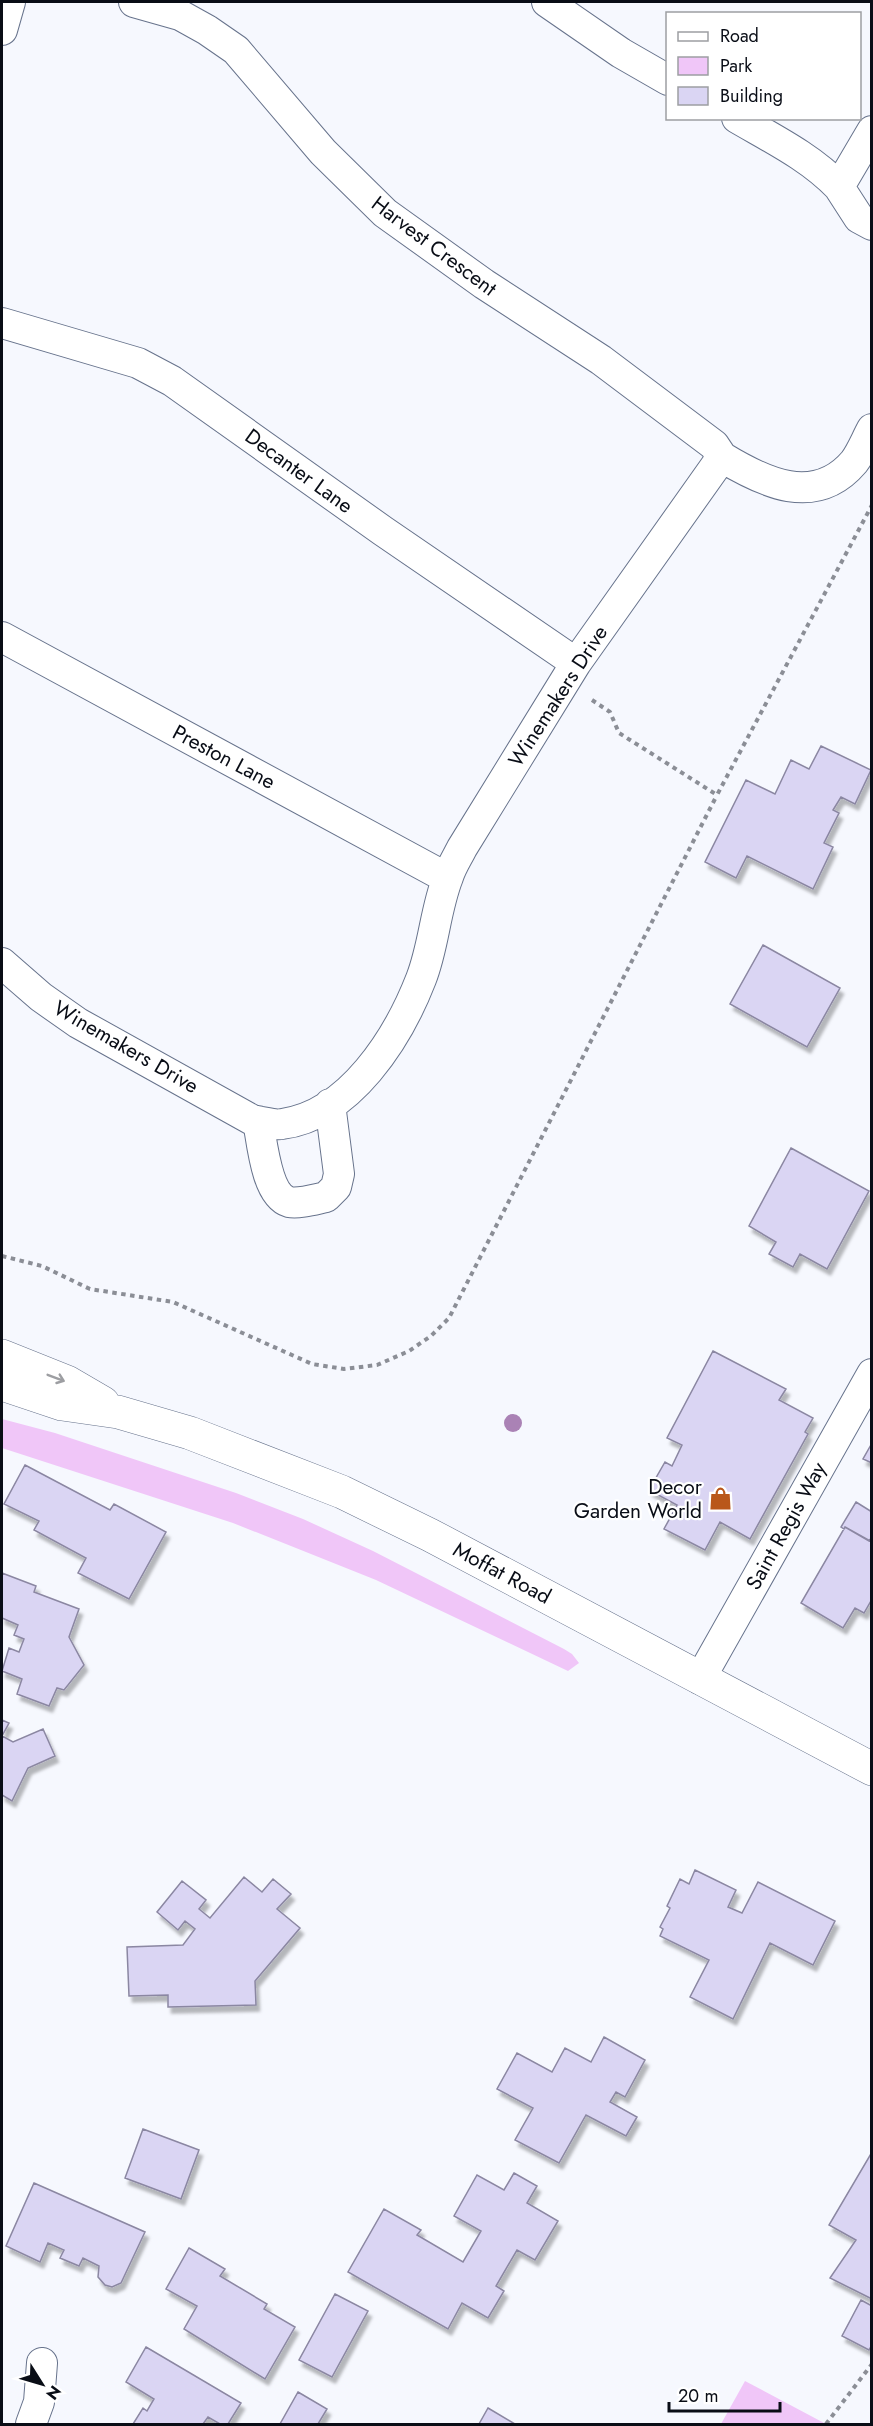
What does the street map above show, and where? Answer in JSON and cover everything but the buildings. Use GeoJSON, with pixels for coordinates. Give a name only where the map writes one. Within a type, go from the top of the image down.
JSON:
{"type":"FeatureCollection","features":[{"type":"Feature","properties":{"kind":"main road","name":"Moffat Road"},"geometry":{"type":"LineString","coordinates":[[2,1356],[67,1382],[118,1412]]}},
{"type":"Feature","properties":{"kind":"main road","name":"Moffat Road"},"geometry":{"type":"LineString","coordinates":[[2,1384],[62,1404],[118,1412],[190,1433],[312,1479],[430,1535],[872,1769]]}},
{"type":"Feature","properties":{"kind":"street"},"geometry":{"type":"LineString","coordinates":[[2,30],[10,2]]}},
{"type":"Feature","properties":{"kind":"street","name":"Harvest Crescent"},"geometry":{"type":"LineString","coordinates":[[134,2],[180,15],[236,50],[323,153],[385,213],[484,284],[601,360],[714,445],[722,457]]}},
{"type":"Feature","properties":{"kind":"street"},"geometry":{"type":"LineString","coordinates":[[547,2],[621,53],[666,79]]}},
{"type":"Feature","properties":{"kind":"street"},"geometry":{"type":"LineString","coordinates":[[740,120],[793,150],[822,170],[839,187],[859,218],[872,225]]}},
{"type":"Feature","properties":{"kind":"street"},"geometry":{"type":"LineString","coordinates":[[839,187],[872,131]]}},
{"type":"Feature","properties":{"kind":"street","name":"Decanter Lane"},"geometry":{"type":"LineString","coordinates":[[2,323],[138,363],[172,381],[383,531],[570,672]]}},
{"type":"Feature","properties":{"kind":"street"},"geometry":{"type":"LineString","coordinates":[[722,457],[750,474],[771,483],[793,488],[814,486],[837,477],[854,462],[872,429]]}},
{"type":"Feature","properties":{"kind":"street","name":"Winemakers Drive"},"geometry":{"type":"LineString","coordinates":[[2,963],[41,997],[78,1023],[258,1121],[280,1125],[316,1113],[343,1096],[372,1068],[399,1026],[422,979],[447,878],[462,848],[570,672],[722,457]]}},
{"type":"Feature","properties":{"kind":"street","name":"Preston Lane"},"geometry":{"type":"LineString","coordinates":[[2,637],[447,878]]}},
{"type":"Feature","properties":{"kind":"street"},"geometry":{"type":"LineString","coordinates":[[258,1121],[270,1179],[278,1195],[290,1202],[326,1197],[336,1187],[339,1174],[330,1104]]}},
{"type":"Feature","properties":{"kind":"street","name":"Saint Regis Way"},"geometry":{"type":"LineString","coordinates":[[700,1679],[872,1374]]}},
{"type":"Feature","properties":{"kind":"street"},"geometry":{"type":"LineString","coordinates":[[31,2424],[39,2402],[42,2363]]}},
{"type":"Feature","properties":{"kind":"path"},"geometry":{"type":"LineString","coordinates":[[2,1256],[42,1266],[90,1289],[173,1302],[312,1364],[344,1369],[377,1365],[409,1351],[431,1336],[449,1318],[717,795],[872,505]]}},
{"type":"Feature","properties":{"kind":"path"},"geometry":{"type":"LineString","coordinates":[[570,672],[610,712],[619,733],[717,795]]}},
{"type":"Feature","properties":{"kind":"path"},"geometry":{"type":"LineString","coordinates":[[825,2424],[872,2364]]}},
{"type":"Feature","properties":{"kind":"green space"},"geometry":{"type":"Polygon","coordinates":[[[2,1419],[55,1433],[236,1493],[303,1519],[373,1551],[564,1649],[572,1654],[579,1663],[568,1671],[376,1580],[233,1523],[2,1448],[2,1419]]]}},
{"type":"Feature","properties":{"kind":"green space"},"geometry":{"type":"Polygon","coordinates":[[[745,2381],[826,2424],[721,2424],[745,2381]]]}},
{"type":"Feature","properties":{"kind":"place","name":"Decor Garden World"},"geometry":{"type":"Point","coordinates":[720,1499]}}]}
